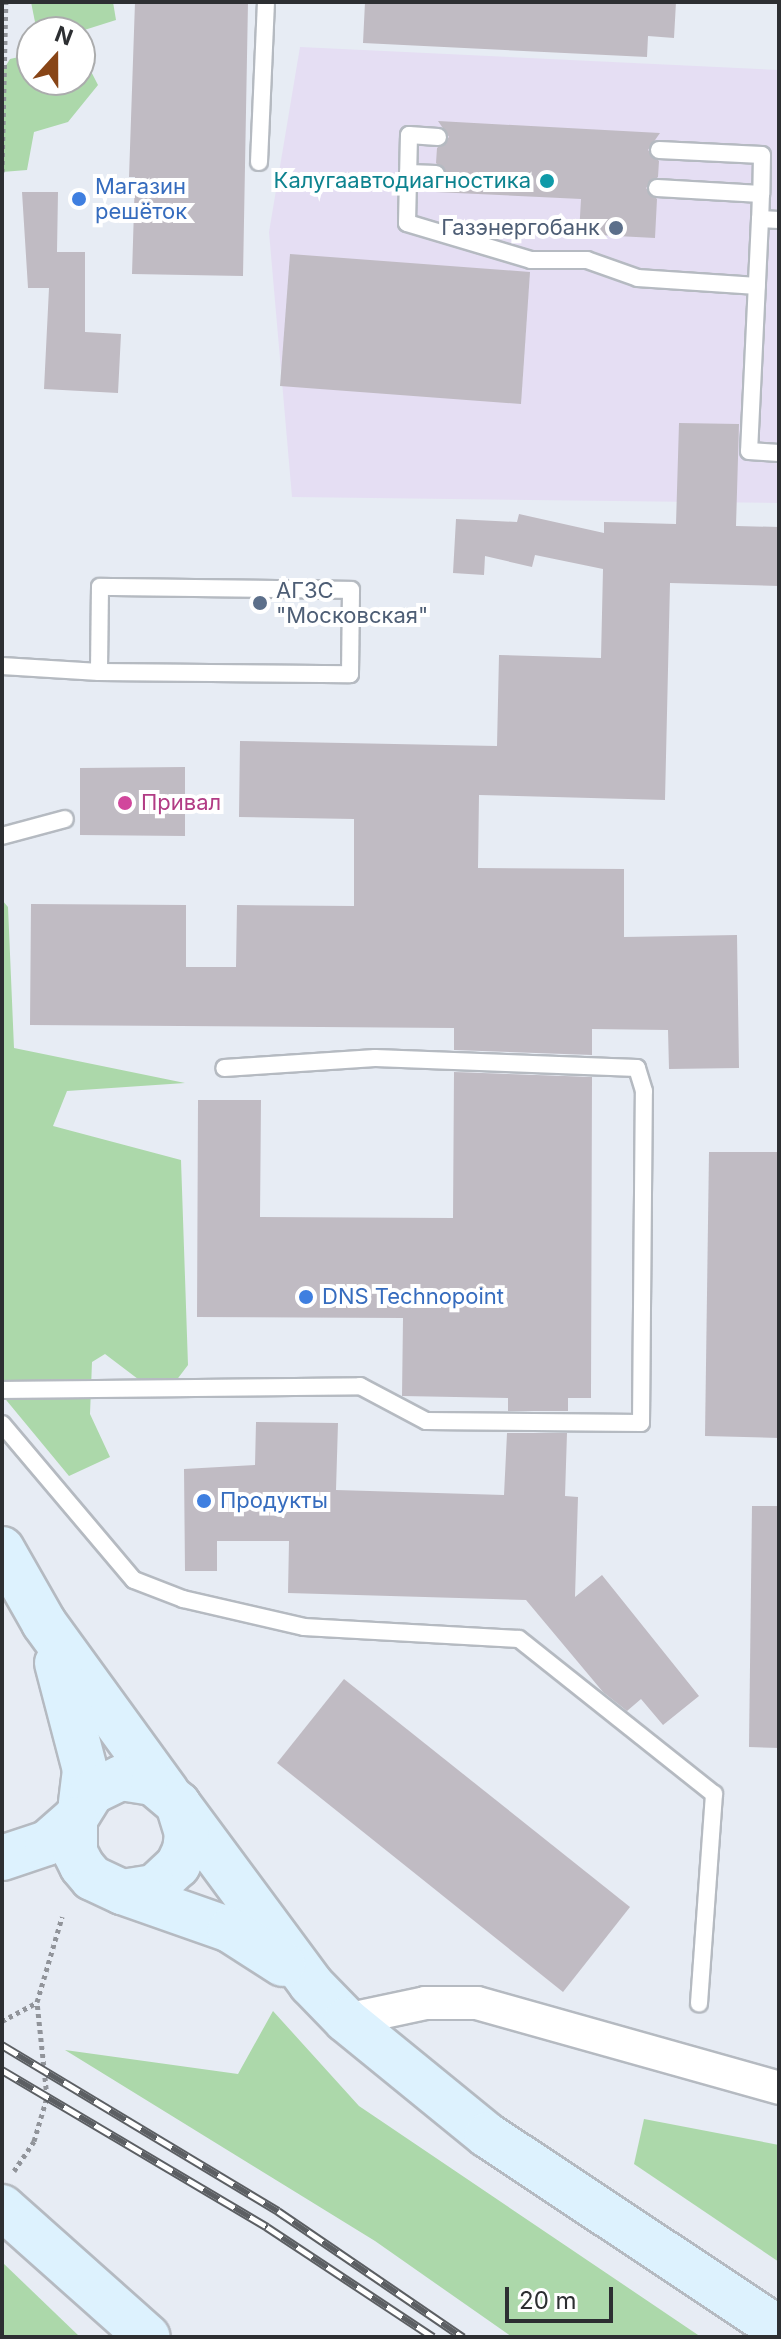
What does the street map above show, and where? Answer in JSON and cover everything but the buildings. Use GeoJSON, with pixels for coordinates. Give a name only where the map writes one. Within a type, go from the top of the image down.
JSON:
{"type":"FeatureCollection","features":[{"type":"Feature","properties":{"kind":"main road"},"geometry":{"type":"LineString","coordinates":[[2,1549],[44,1623],[311,1984],[346,2020],[487,2135],[779,2329]]}},
{"type":"Feature","properties":{"kind":"main road"},"geometry":{"type":"LineString","coordinates":[[2,1858],[47,1843],[78,1812],[105,1783],[121,1778],[153,1783],[172,1798],[187,1834],[178,1865],[154,1887],[114,1889],[82,1866],[75,1852],[78,1812],[85,1770],[75,1718],[44,1623]]}},
{"type":"Feature","properties":{"kind":"main road"},"geometry":{"type":"LineString","coordinates":[[2,1868],[114,1889],[230,1930],[311,1984]]}},
{"type":"Feature","properties":{"kind":"main road"},"geometry":{"type":"LineString","coordinates":[[6,2191],[148,2337]]}},
{"type":"Feature","properties":{"kind":"street"},"geometry":{"type":"LineString","coordinates":[[346,2020],[425,2003],[477,2003],[779,2088]]}},
{"type":"Feature","properties":{"kind":"lane"},"geometry":{"type":"LineString","coordinates":[[259,162],[266,2]]}},
{"type":"Feature","properties":{"kind":"lane"},"geometry":{"type":"LineString","coordinates":[[438,137],[409,135],[407,223],[531,260],[587,260],[638,278],[757,286]]}},
{"type":"Feature","properties":{"kind":"lane"},"geometry":{"type":"LineString","coordinates":[[659,150],[762,155],[749,451],[779,453]]}},
{"type":"Feature","properties":{"kind":"lane"},"geometry":{"type":"LineString","coordinates":[[408,173],[436,174]]}},
{"type":"Feature","properties":{"kind":"lane"},"geometry":{"type":"LineString","coordinates":[[657,188],[761,194]]}},
{"type":"Feature","properties":{"kind":"lane"},"geometry":{"type":"LineString","coordinates":[[760,219],[779,220]]}},
{"type":"Feature","properties":{"kind":"lane"},"geometry":{"type":"LineString","coordinates":[[2,666],[99,672],[350,674],[351,590],[100,587],[99,672]]}},
{"type":"Feature","properties":{"kind":"lane"},"geometry":{"type":"LineString","coordinates":[[2,836],[65,819]]}},
{"type":"Feature","properties":{"kind":"lane"},"geometry":{"type":"LineString","coordinates":[[2,1390],[360,1386],[426,1421],[641,1423],[644,1091],[637,1068],[375,1058],[224,1068]]}},
{"type":"Feature","properties":{"kind":"lane"},"geometry":{"type":"LineString","coordinates":[[2,1424],[134,1580],[183,1599],[304,1627],[519,1639],[714,1794],[699,2003]]}},
{"type":"Feature","properties":{"kind":"path"},"geometry":{"type":"LineString","coordinates":[[2,172],[6,2]]}},
{"type":"Feature","properties":{"kind":"path"},"geometry":{"type":"LineString","coordinates":[[6,2191],[34,2141],[47,2097],[37,2002],[62,1917]]}},
{"type":"Feature","properties":{"kind":"path"},"geometry":{"type":"LineString","coordinates":[[2,2021],[37,2002]]}},
{"type":"Feature","properties":{"kind":"shaded area"},"geometry":{"type":"Polygon","coordinates":[[[300,47],[779,70],[779,503],[292,497],[269,232],[300,47]]]}},
{"type":"Feature","properties":{"kind":"green space"},"geometry":{"type":"Polygon","coordinates":[[[31,2],[113,2],[116,20],[96,26],[96,16],[34,16],[31,2]]]}},
{"type":"Feature","properties":{"kind":"green space"},"geometry":{"type":"Polygon","coordinates":[[[16,58],[16,96],[89,96],[68,122],[34,132],[27,170],[2,172],[2,72],[10,59],[16,58]]]}},
{"type":"Feature","properties":{"kind":"green space"},"geometry":{"type":"Polygon","coordinates":[[[2,900],[8,907],[14,1048],[185,1083],[67,1091],[53,1126],[181,1160],[188,1365],[163,1398],[105,1354],[92,1362],[90,1414],[110,1457],[69,1476],[2,1395],[2,900]]]}},
{"type":"Feature","properties":{"kind":"green space"},"geometry":{"type":"Polygon","coordinates":[[[273,2011],[359,2106],[701,2337],[512,2337],[375,2241],[65,2050],[238,2074],[273,2011]]]}},
{"type":"Feature","properties":{"kind":"green space"},"geometry":{"type":"Polygon","coordinates":[[[644,2119],[779,2145],[779,2262],[634,2164],[644,2119]]]}},
{"type":"Feature","properties":{"kind":"green space"},"geometry":{"type":"Polygon","coordinates":[[[2,2262],[80,2337],[2,2337],[2,2262]]]}},
{"type":"Feature","properties":{"kind":"railway"},"geometry":{"type":"LineString","coordinates":[[2,2045],[278,2211],[463,2337]]}},
{"type":"Feature","properties":{"kind":"railway"},"geometry":{"type":"LineString","coordinates":[[2,2070],[267,2227],[433,2337]]}},
{"type":"Feature","properties":{"kind":"place","name":"Калугаавтодиагностика"},"geometry":{"type":"Point","coordinates":[547,181]}},
{"type":"Feature","properties":{"kind":"place","name":"Магазин решёток"},"geometry":{"type":"Point","coordinates":[79,199]}},
{"type":"Feature","properties":{"kind":"place","name":"Газэнергобанк"},"geometry":{"type":"Point","coordinates":[616,228]}},
{"type":"Feature","properties":{"kind":"place","name":"АГЗС \"Московская\""},"geometry":{"type":"Point","coordinates":[260,603]}},
{"type":"Feature","properties":{"kind":"place","name":"Привал"},"geometry":{"type":"Point","coordinates":[125,803]}},
{"type":"Feature","properties":{"kind":"place","name":"DNS Technopoint"},"geometry":{"type":"Point","coordinates":[306,1297]}},
{"type":"Feature","properties":{"kind":"place","name":"Продукты"},"geometry":{"type":"Point","coordinates":[204,1501]}}]}
